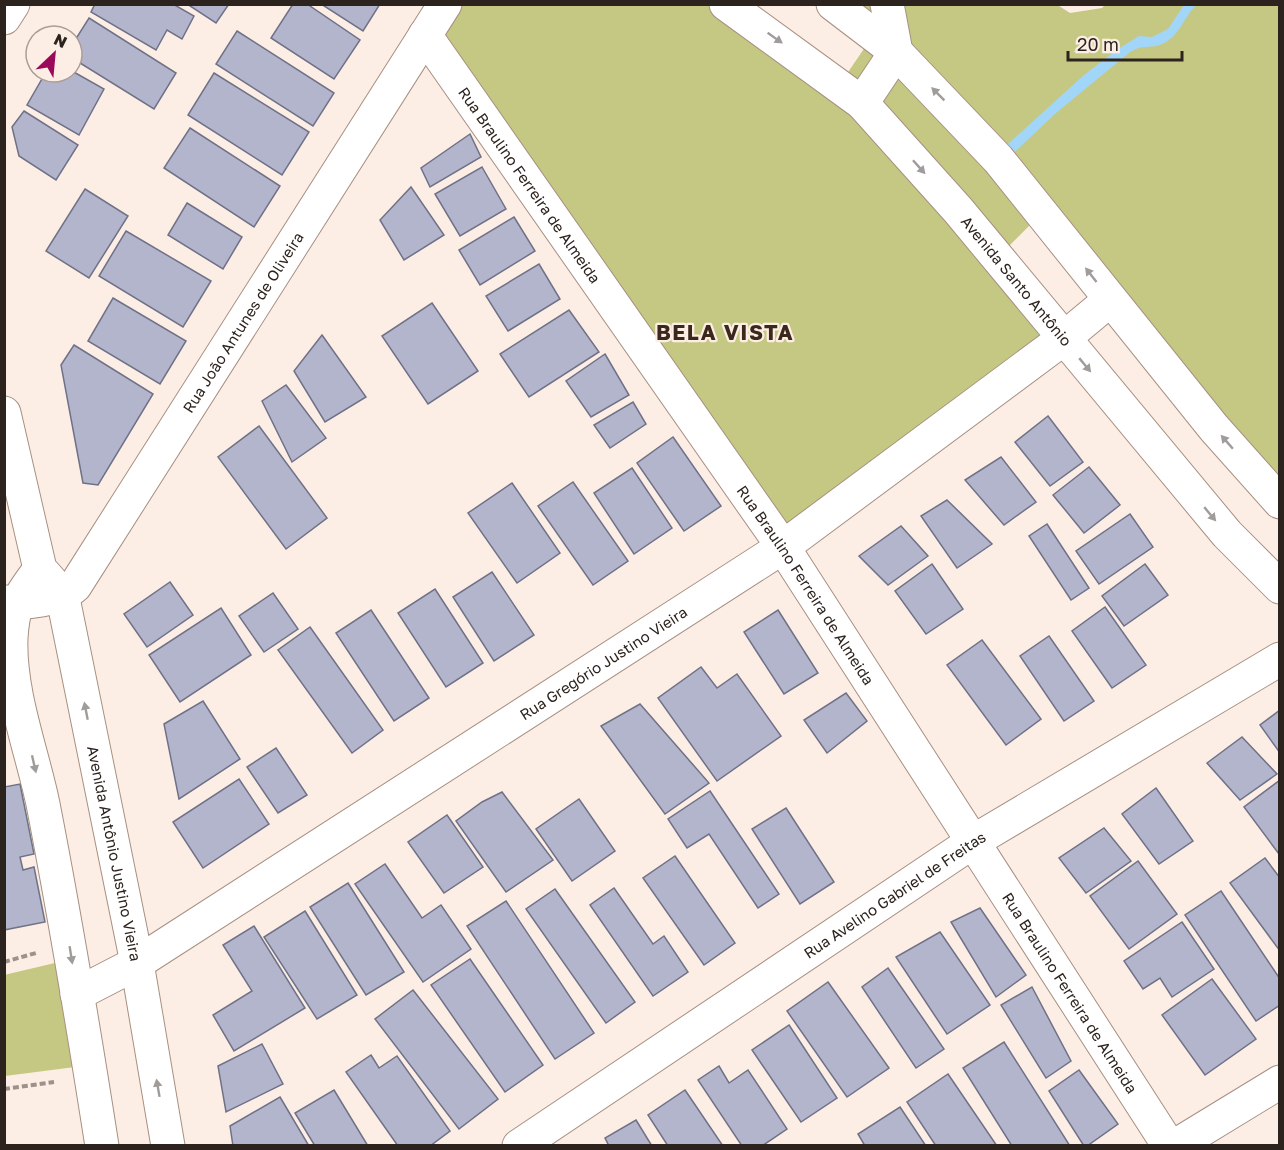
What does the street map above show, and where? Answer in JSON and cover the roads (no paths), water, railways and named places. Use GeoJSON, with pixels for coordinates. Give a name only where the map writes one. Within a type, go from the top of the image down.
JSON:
{"type":"FeatureCollection","features":[{"type":"Feature","properties":{"kind":"street"},"geometry":{"type":"LineString","coordinates":[[4,18],[13,4]]}},
{"type":"Feature","properties":{"kind":"street","name":"Rua João Antunes de Oliveira"},"geometry":{"type":"LineString","coordinates":[[62,594],[69,592],[84,573],[445,4]]}},
{"type":"Feature","properties":{"kind":"street","name":"Avenida Santo Antônio"},"geometry":{"type":"LineString","coordinates":[[726,4],[862,103],[958,210],[1062,339],[1227,534],[1280,587]]}},
{"type":"Feature","properties":{"kind":"street"},"geometry":{"type":"LineString","coordinates":[[833,4],[897,52],[1016,179],[1214,428],[1280,502]]}},
{"type":"Feature","properties":{"kind":"street"},"geometry":{"type":"LineString","coordinates":[[862,103],[897,52],[887,4]]}},
{"type":"Feature","properties":{"kind":"street","name":"Rua Braulino Ferreira de Almeida"},"geometry":{"type":"LineString","coordinates":[[425,35],[783,547],[1169,1146]]}},
{"type":"Feature","properties":{"kind":"street","name":"Rua Gregório Justino Vieira"},"geometry":{"type":"LineString","coordinates":[[78,994],[137,963],[783,547],[1062,339],[1110,300]]}},
{"type":"Feature","properties":{"kind":"street","name":"Avenida Antônio Justino Vieira"},"geometry":{"type":"LineString","coordinates":[[4,413],[40,569],[62,594],[137,963],[168,1146]]}},
{"type":"Feature","properties":{"kind":"street"},"geometry":{"type":"LineString","coordinates":[[40,569],[10,602],[16,689],[42,802],[78,994],[102,1146]]}},
{"type":"Feature","properties":{"kind":"street"},"geometry":{"type":"LineString","coordinates":[[10,602],[62,594]]}},
{"type":"Feature","properties":{"kind":"street","name":"Rua Avelino Gabriel de Freitas"},"geometry":{"type":"LineString","coordinates":[[519,1146],[974,842],[1280,659]]}},
{"type":"Feature","properties":{"kind":"street"},"geometry":{"type":"LineString","coordinates":[[1175,1146],[1280,1082]]}},
{"type":"Feature","properties":{"kind":"water"},"geometry":{"type":"Polygon","coordinates":[[[1184,5],[1196,5],[1168,41],[1130,52],[1056,113],[1004,162],[997,154],[1084,75],[1118,49],[1139,36],[1152,37],[1168,29],[1184,5]]]}},
{"type":"Feature","properties":{"kind":"district","name":"BELA VISTA"},"geometry":{"type":"Point","coordinates":[725,332]}}]}
